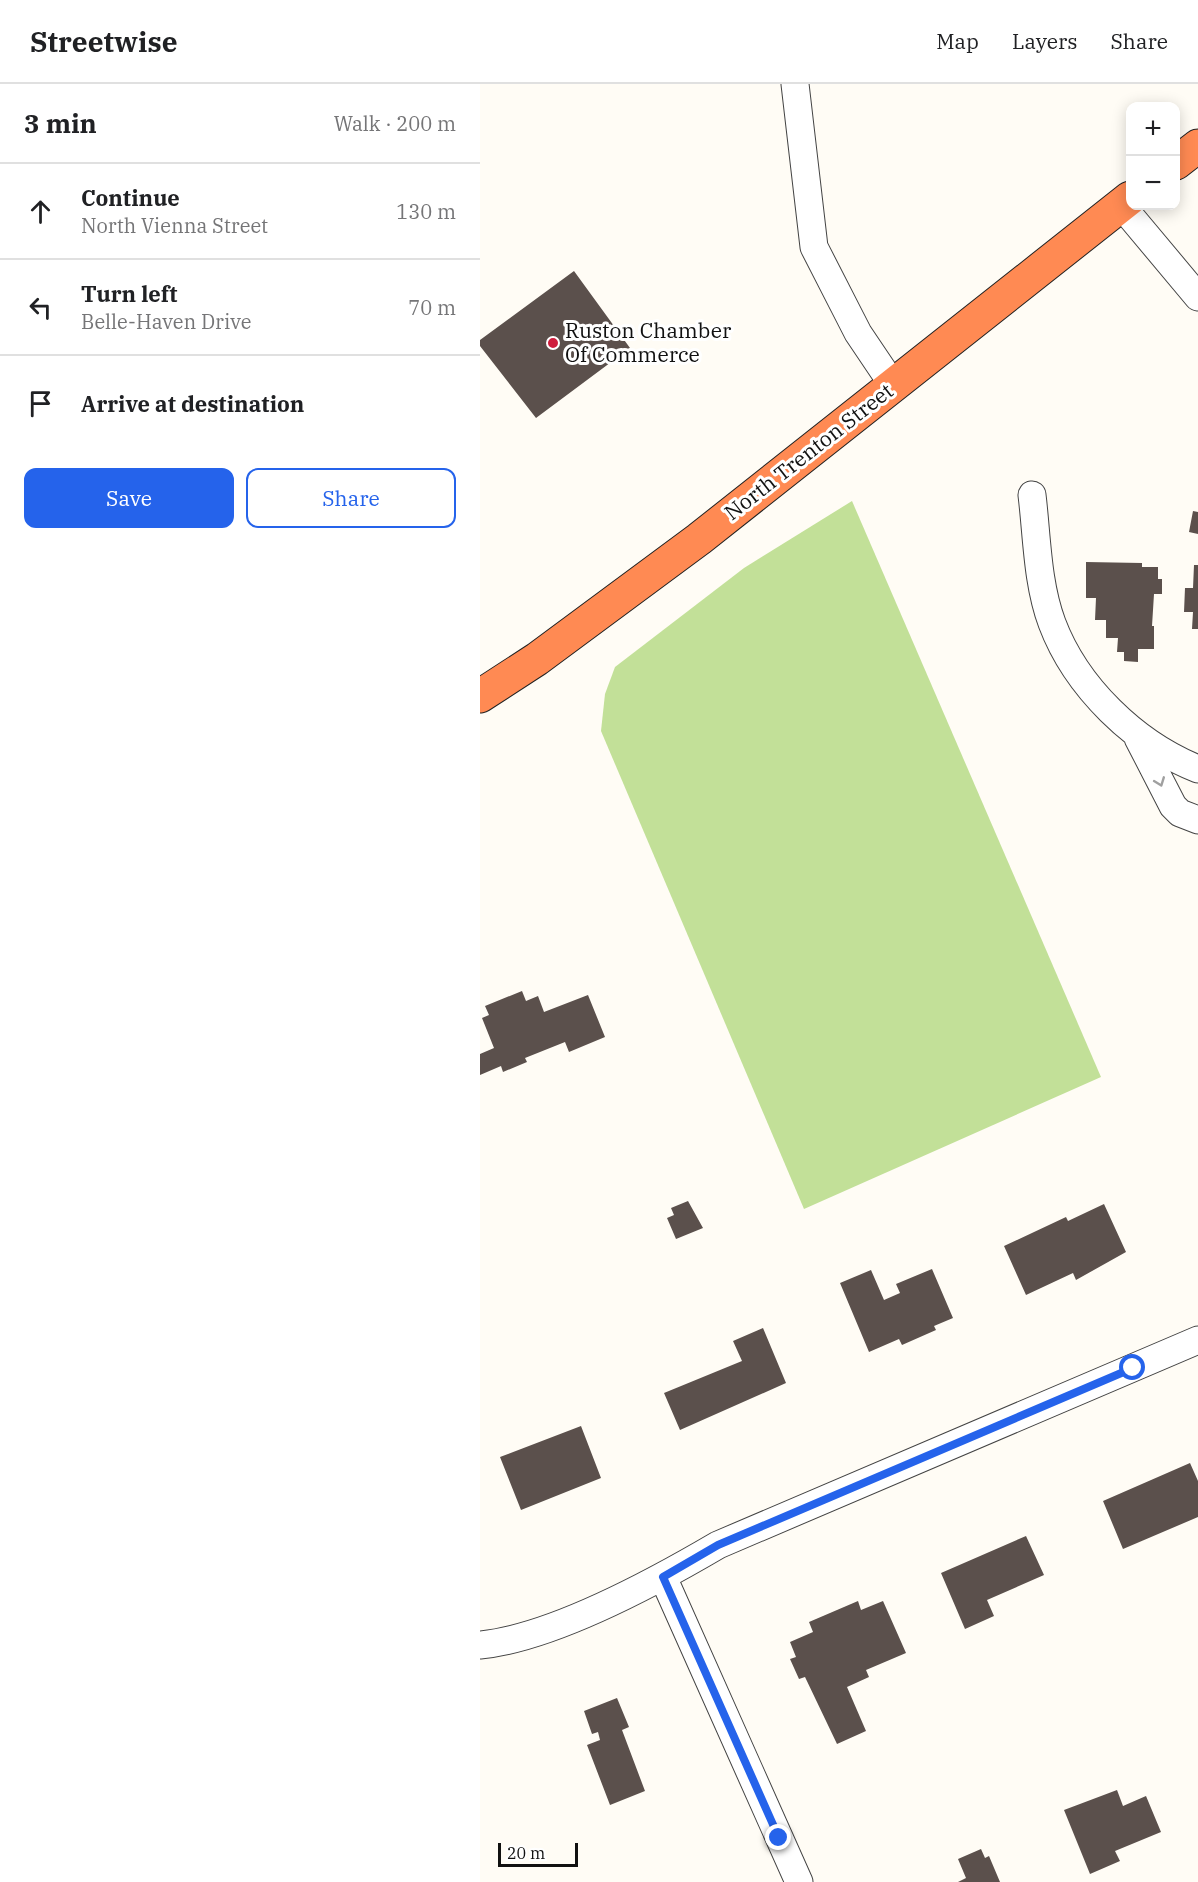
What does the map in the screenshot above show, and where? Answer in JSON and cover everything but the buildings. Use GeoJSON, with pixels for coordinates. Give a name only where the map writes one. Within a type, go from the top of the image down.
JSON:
{"type":"FeatureCollection","features":[{"type":"Feature","properties":{"kind":"highway"},"geometry":{"type":"LineString","coordinates":[[1180,160],[1198,146]]}},
{"type":"Feature","properties":{"kind":"highway","name":"North Trenton Street"},"geometry":{"type":"LineString","coordinates":[[480,696],[537,659],[699,539],[1126,202]]}},
{"type":"Feature","properties":{"kind":"street"},"geometry":{"type":"LineString","coordinates":[[795,84],[814,247],[858,333],[893,385]]}},
{"type":"Feature","properties":{"kind":"street"},"geometry":{"type":"LineString","coordinates":[[1132,210],[1198,297]]}},
{"type":"Feature","properties":{"kind":"street"},"geometry":{"type":"LineString","coordinates":[[1032,495],[1044,596],[1052,623],[1084,679],[1134,732],[1158,750],[1198,769]]}},
{"type":"Feature","properties":{"kind":"street"},"geometry":{"type":"LineString","coordinates":[[1134,732],[1173,806],[1180,813],[1198,820]]}},
{"type":"Feature","properties":{"kind":"street"},"geometry":{"type":"LineString","coordinates":[[480,1645],[512,1640],[542,1630],[663,1577],[718,1545],[1198,1340]]}},
{"type":"Feature","properties":{"kind":"street"},"geometry":{"type":"LineString","coordinates":[[663,1577],[799,1882]]}},
{"type":"Feature","properties":{"kind":"green space"},"geometry":{"type":"Polygon","coordinates":[[[852,501],[1101,1077],[804,1209],[601,731],[605,694],[615,667],[744,568],[852,501]]]}},
{"type":"Feature","properties":{"kind":"place","name":"Ruston Chamber Of Commerce"},"geometry":{"type":"Point","coordinates":[553,343]}},
{"type":"Feature","properties":{"kind":"route"},"geometry":{"type":"LineString","coordinates":[[779,1838],[663,1577],[718,1545],[1133,1368]]}}]}
